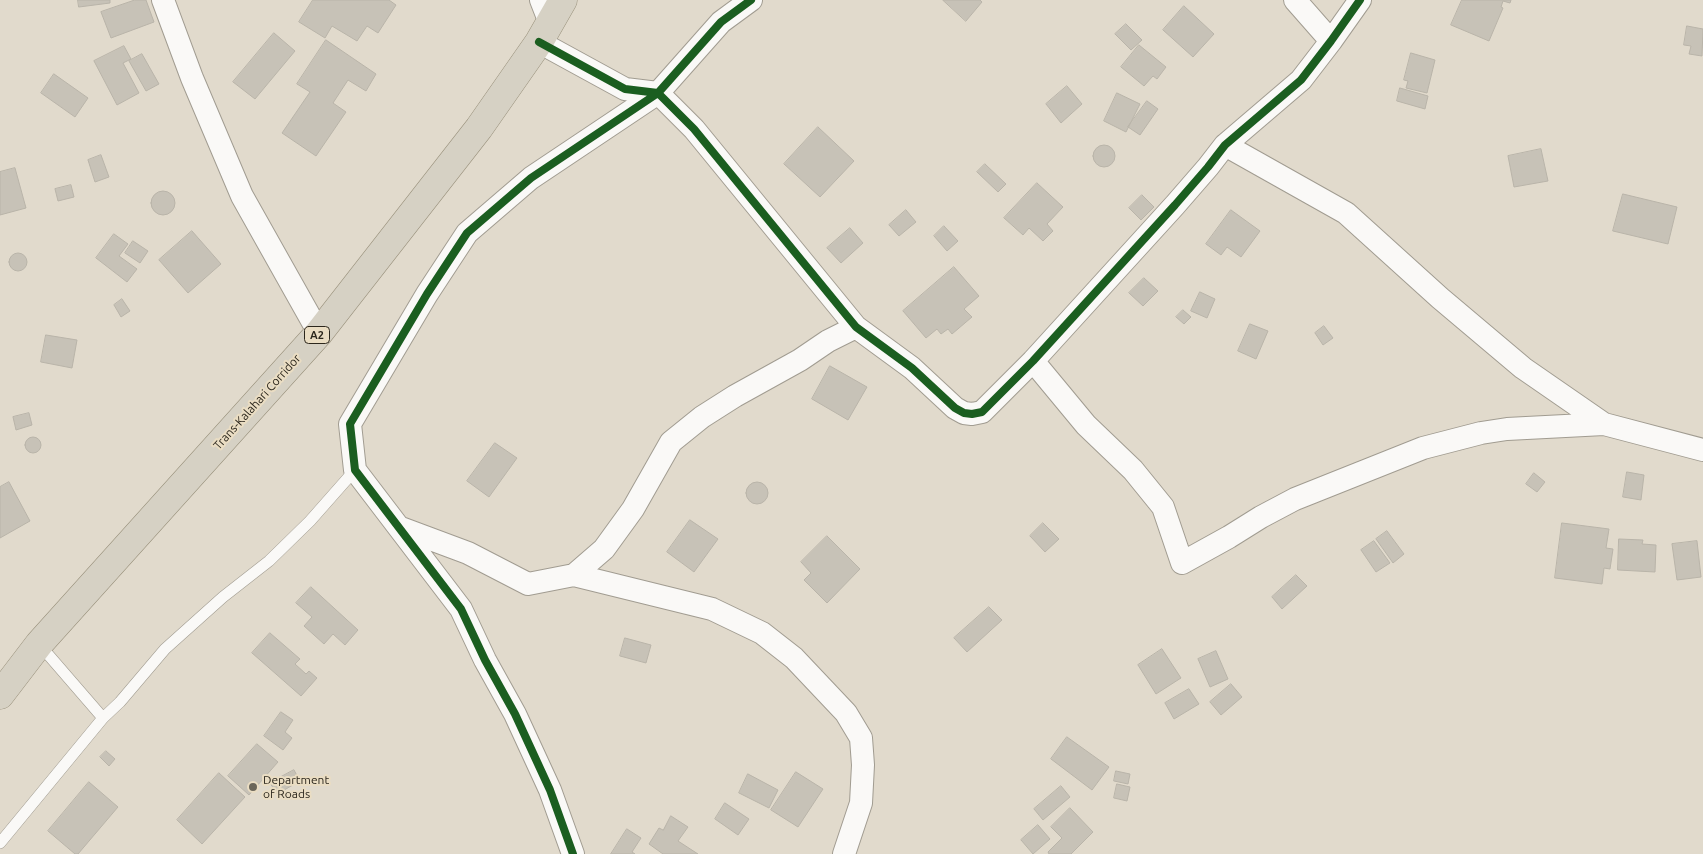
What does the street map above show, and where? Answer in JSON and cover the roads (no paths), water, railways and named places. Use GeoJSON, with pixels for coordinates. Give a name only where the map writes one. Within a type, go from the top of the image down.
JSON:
{"type":"FeatureCollection","features":[{"type":"Feature","properties":{"kind":"highway","name":"Trans-Kalahari Corridor"},"geometry":{"type":"LineString","coordinates":[[0,695],[39,644],[319,333],[479,128],[548,16]]}},
{"type":"Feature","properties":{"kind":"highway","name":"Trans-Kalahari Corridor"},"geometry":{"type":"LineString","coordinates":[[0,671],[39,644]]}},
{"type":"Feature","properties":{"kind":"street"},"geometry":{"type":"LineString","coordinates":[[163,0],[192,78],[242,196],[319,333]]}},
{"type":"Feature","properties":{"kind":"street"},"geometry":{"type":"LineString","coordinates":[[573,854],[550,790],[515,714],[485,660],[461,609],[355,470],[350,424],[427,294],[467,233],[531,178],[658,93],[721,22],[751,0]]}},
{"type":"Feature","properties":{"kind":"street"},"geometry":{"type":"LineString","coordinates":[[1295,0],[1331,41]]}},
{"type":"Feature","properties":{"kind":"street"},"geometry":{"type":"LineString","coordinates":[[548,16],[625,89],[658,93],[694,129],[856,327],[912,368],[955,408],[964,413],[972,414],[982,412],[1033,361],[1208,167],[1224,145],[1301,80],[1360,0]]}},
{"type":"Feature","properties":{"kind":"street"},"geometry":{"type":"LineString","coordinates":[[1224,145],[1346,213],[1440,298],[1523,368],[1604,424]]}},
{"type":"Feature","properties":{"kind":"street"},"geometry":{"type":"LineString","coordinates":[[574,575],[604,549],[616,533],[633,509],[670,442],[702,417],[735,396],[800,360],[828,341],[856,327]]}},
{"type":"Feature","properties":{"kind":"street"},"geometry":{"type":"LineString","coordinates":[[1033,361],[1086,425],[1133,470],[1163,507],[1182,563],[1296,499],[1423,448],[1481,433],[1507,428],[1604,424],[1703,450]]}},
{"type":"Feature","properties":{"kind":"street"},"geometry":{"type":"LineString","coordinates":[[400,528],[468,554],[528,584],[574,575],[712,609],[762,632],[794,658],[846,713],[861,738],[861,803],[844,854]]}},
{"type":"Feature","properties":{"kind":"lane"},"geometry":{"type":"LineString","coordinates":[[0,843],[103,718],[120,702],[165,649],[223,597],[269,561],[310,521],[355,470]]}},
{"type":"Feature","properties":{"kind":"lane"},"geometry":{"type":"LineString","coordinates":[[39,644],[103,718]]}},
{"type":"Feature","properties":{"kind":"place","name":"Department of Roads"},"geometry":{"type":"Point","coordinates":[253,787]}}]}
